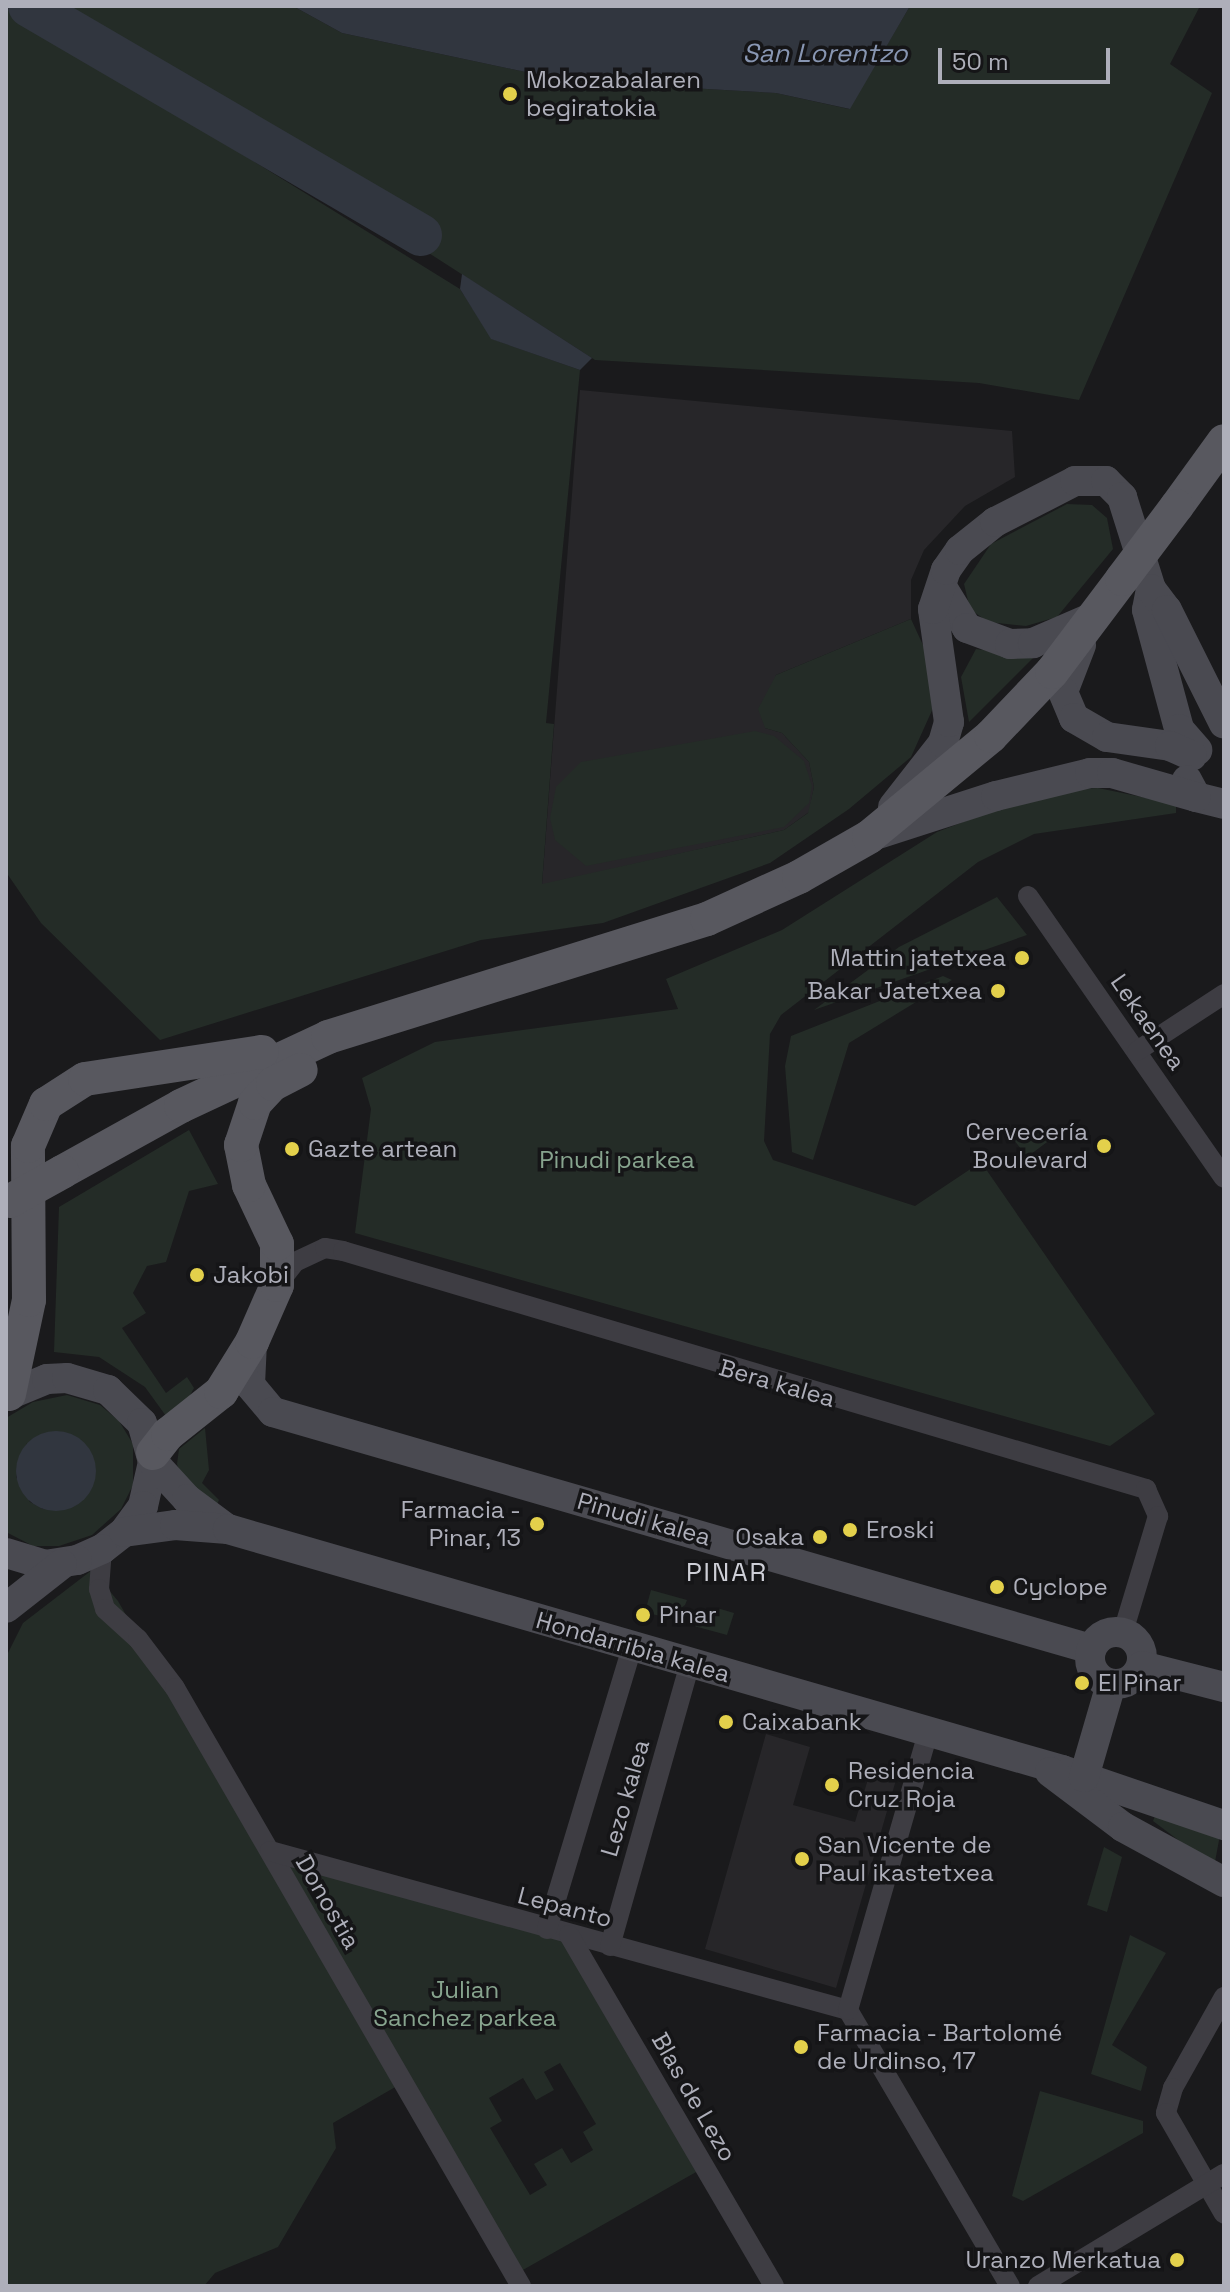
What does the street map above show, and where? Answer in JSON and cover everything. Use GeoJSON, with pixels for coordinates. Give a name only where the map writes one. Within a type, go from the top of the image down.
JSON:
{"type":"FeatureCollection","features":[{"type":"Feature","properties":{"kind":"main road"},"geometry":{"type":"LineString","coordinates":[[7,1395],[29,1300],[28,1146],[46,1104],[85,1079],[216,1063],[328,1037],[475,987],[707,919],[799,877],[869,837],[991,736],[1052,672],[1095,616],[1137,584],[1177,506],[1224,441]]}},
{"type":"Feature","properties":{"kind":"main road"},"geometry":{"type":"LineString","coordinates":[[153,1458],[168,1434],[196,1417],[221,1392],[252,1342],[277,1285],[277,1244],[242,1162],[243,1129],[255,1103],[284,1078],[475,987]]}},
{"type":"Feature","properties":{"kind":"main road"},"geometry":{"type":"LineString","coordinates":[[8,1202],[181,1106],[328,1037]]}},
{"type":"Feature","properties":{"kind":"street"},"geometry":{"type":"LineString","coordinates":[[869,837],[943,743],[949,722],[950,699],[934,627],[946,570],[977,534],[1027,502],[1090,478],[1106,481],[1122,497],[1137,584],[1179,729],[1204,750]]}},
{"type":"Feature","properties":{"kind":"street"},"geometry":{"type":"LineString","coordinates":[[1137,584],[1167,610],[1224,724]]}},
{"type":"Feature","properties":{"kind":"street"},"geometry":{"type":"LineString","coordinates":[[942,587],[967,628],[1010,644],[1033,643],[1095,616]]}},
{"type":"Feature","properties":{"kind":"street"},"geometry":{"type":"LineString","coordinates":[[1095,616],[1068,670],[1063,692],[1069,711],[1107,737],[1204,750]]}},
{"type":"Feature","properties":{"kind":"street"},"geometry":{"type":"LineString","coordinates":[[1204,750],[1186,777],[1215,805]]}},
{"type":"Feature","properties":{"kind":"street"},"geometry":{"type":"LineString","coordinates":[[869,837],[1026,787],[1090,773],[1112,773],[1215,805]]}},
{"type":"Feature","properties":{"kind":"street","name":"Lekaenea"},"geometry":{"type":"LineString","coordinates":[[1028,896],[1224,1178]]}},
{"type":"Feature","properties":{"kind":"street"},"geometry":{"type":"LineString","coordinates":[[1137,1051],[1224,994]]}},
{"type":"Feature","properties":{"kind":"street","name":"Bera kalea"},"geometry":{"type":"LineString","coordinates":[[277,1285],[295,1262],[325,1248],[343,1251],[1146,1489],[1158,1516],[1123,1632]]}},
{"type":"Feature","properties":{"kind":"street","name":"Pinudi kalea"},"geometry":{"type":"LineString","coordinates":[[252,1342],[250,1385],[258,1401],[273,1412],[1091,1649]]}},
{"type":"Feature","properties":{"kind":"street","name":"Hondarribia kalea"},"geometry":{"type":"LineString","coordinates":[[7,1395],[47,1379],[67,1378],[108,1390],[132,1410],[153,1458],[187,1499],[228,1529]]}},
{"type":"Feature","properties":{"kind":"street"},"geometry":{"type":"LineString","coordinates":[[113,1540],[143,1506],[153,1458]]}},
{"type":"Feature","properties":{"kind":"street","name":"Hondarribia kalea"},"geometry":{"type":"LineString","coordinates":[[62,1564],[113,1540],[175,1525],[228,1529],[1084,1777],[1152,1805],[1224,1825]]}},
{"type":"Feature","properties":{"kind":"street","name":"Donostia"},"geometry":{"type":"LineString","coordinates":[[113,1540],[99,1589],[105,1609],[138,1639],[175,1688],[521,2286]]}},
{"type":"Feature","properties":{"kind":"street"},"geometry":{"type":"LineString","coordinates":[[6,1553],[30,1563],[62,1564]]}},
{"type":"Feature","properties":{"kind":"street"},"geometry":{"type":"LineString","coordinates":[[6,1608],[62,1564]]}},
{"type":"Feature","properties":{"kind":"street"},"geometry":{"type":"LineString","coordinates":[[1123,1632],[1139,1643],[1142,1666],[1130,1681],[1111,1684],[1093,1671],[1091,1649],[1104,1634],[1123,1632]]}},
{"type":"Feature","properties":{"kind":"street","name":"Lezo kalea"},"geometry":{"type":"LineString","coordinates":[[547,1929],[632,1647]]}},
{"type":"Feature","properties":{"kind":"street","name":"Lezo kalea"},"geometry":{"type":"LineString","coordinates":[[610,1946],[690,1663]]}},
{"type":"Feature","properties":{"kind":"street"},"geometry":{"type":"LineString","coordinates":[[1142,1666],[1224,1687]]}},
{"type":"Feature","properties":{"kind":"street"},"geometry":{"type":"LineString","coordinates":[[1111,1684],[1084,1777],[1105,1803],[1171,1843],[1185,1860]]}},
{"type":"Feature","properties":{"kind":"street"},"geometry":{"type":"LineString","coordinates":[[928,1732],[848,2010],[1010,2286]]}},
{"type":"Feature","properties":{"kind":"street","name":"Hondarribia kalea"},"geometry":{"type":"LineString","coordinates":[[1039,1764],[1099,1812],[1224,1882]]}},
{"type":"Feature","properties":{"kind":"street","name":"Lepanto"},"geometry":{"type":"LineString","coordinates":[[270,1851],[848,2010]]}},
{"type":"Feature","properties":{"kind":"street","name":"Blas de Lezo"},"geometry":{"type":"LineString","coordinates":[[569,1935],[774,2286]]}},
{"type":"Feature","properties":{"kind":"street"},"geometry":{"type":"LineString","coordinates":[[1224,1997],[1173,2088],[1166,2113],[1215,2180],[1224,2214]]}},
{"type":"Feature","properties":{"kind":"street"},"geometry":{"type":"LineString","coordinates":[[1038,2286],[1215,2180]]}},
{"type":"Feature","properties":{"kind":"shaded area"},"geometry":{"type":"Polygon","coordinates":[[[580,390],[1012,431],[1015,477],[965,506],[924,550],[911,580],[911,619],[776,675],[765,728],[782,733],[809,762],[814,787],[809,812],[784,830],[542,885],[580,390]]]}},
{"type":"Feature","properties":{"kind":"shaded area","name":"San Vicente de Paul ikastetxea"},"geometry":{"type":"Polygon","coordinates":[[[766,1734],[810,1747],[793,1805],[855,1822],[872,1766],[898,1773],[836,1988],[705,1949],[766,1734]]]}},
{"type":"Feature","properties":{"kind":"green space"},"geometry":{"type":"Polygon","coordinates":[[[45,6],[293,6],[342,33],[568,81],[776,93],[849,109],[910,6],[1200,6],[1170,64],[1212,93],[1079,400],[979,383],[595,360],[45,6]]]}},
{"type":"Feature","properties":{"kind":"green space"},"geometry":{"type":"Polygon","coordinates":[[[6,8],[460,289],[492,339],[580,370],[546,723],[554,724],[542,884],[784,830],[808,813],[814,787],[809,762],[782,733],[765,728],[758,709],[776,675],[911,619],[928,656],[934,706],[911,757],[849,809],[770,863],[603,923],[481,940],[160,1040],[41,923],[6,872],[6,8]]]}},
{"type":"Feature","properties":{"kind":"green space"},"geometry":{"type":"Polygon","coordinates":[[[1067,504],[1092,505],[1107,518],[1113,549],[1057,617],[1026,626],[988,622],[970,609],[964,584],[991,544],[1067,504]]]}},
{"type":"Feature","properties":{"kind":"green space"},"geometry":{"type":"Polygon","coordinates":[[[976,649],[1034,657],[969,722],[961,677],[976,649]]]}},
{"type":"Feature","properties":{"kind":"green space"},"geometry":{"type":"Polygon","coordinates":[[[755,731],[774,736],[804,761],[812,786],[809,803],[784,827],[586,866],[555,840],[550,818],[556,787],[581,762],[755,731]]]}},
{"type":"Feature","properties":{"kind":"green space","name":"Pinudi parkea"},"geometry":{"type":"Polygon","coordinates":[[[1098,788],[1176,804],[1176,813],[1034,834],[978,862],[781,1015],[770,1034],[764,1141],[773,1160],[915,1206],[981,1162],[1155,1414],[1110,1446],[355,1233],[371,1109],[362,1078],[435,1042],[678,1009],[666,979],[782,930],[937,832],[1047,790],[1098,788]]]}},
{"type":"Feature","properties":{"kind":"green space"},"geometry":{"type":"Polygon","coordinates":[[[997,897],[1027,935],[814,1010],[899,947],[997,897]]]}},
{"type":"Feature","properties":{"kind":"green space"},"geometry":{"type":"Polygon","coordinates":[[[943,976],[952,980],[849,1043],[813,1160],[792,1152],[785,1066],[791,1036],[943,976]]]}},
{"type":"Feature","properties":{"kind":"green space"},"geometry":{"type":"Polygon","coordinates":[[[1066,1128],[1027,1157],[1011,1136],[1026,1134],[1066,1128]]]}},
{"type":"Feature","properties":{"kind":"green space"},"geometry":{"type":"Polygon","coordinates":[[[189,1130],[218,1184],[189,1191],[166,1262],[147,1266],[133,1293],[146,1313],[122,1328],[166,1393],[187,1377],[194,1388],[186,1403],[166,1416],[145,1387],[99,1357],[54,1352],[59,1207],[189,1130]]]}},
{"type":"Feature","properties":{"kind":"green space"},"geometry":{"type":"Polygon","coordinates":[[[67,1395],[100,1405],[119,1421],[133,1444],[133,1485],[121,1509],[92,1535],[59,1546],[33,1546],[6,1532],[6,1418],[33,1402],[67,1395]],[[27,1443],[16,1477],[30,1502],[43,1509],[27,1443]]]}},
{"type":"Feature","properties":{"kind":"green space"},"geometry":{"type":"Polygon","coordinates":[[[205,1428],[209,1470],[202,1483],[219,1500],[215,1509],[183,1483],[177,1464],[179,1449],[205,1428]]]}},
{"type":"Feature","properties":{"kind":"green space"},"geometry":{"type":"Polygon","coordinates":[[[92,1570],[118,1601],[397,2086],[333,2123],[336,2148],[278,2247],[215,2273],[204,2286],[6,2286],[6,1657],[23,1623],[92,1570]]]}},
{"type":"Feature","properties":{"kind":"green space"},"geometry":{"type":"Polygon","coordinates":[[[651,1590],[687,1600],[667,1618],[645,1612],[651,1590]]]}},
{"type":"Feature","properties":{"kind":"green space"},"geometry":{"type":"Polygon","coordinates":[[[717,1608],[734,1613],[727,1635],[694,1626],[717,1608]]]}},
{"type":"Feature","properties":{"kind":"green space"},"geometry":{"type":"Polygon","coordinates":[[[1155,1816],[1220,1835],[1214,1867],[1153,1821],[1155,1816]]]}},
{"type":"Feature","properties":{"kind":"green space"},"geometry":{"type":"Polygon","coordinates":[[[1104,1847],[1122,1857],[1107,1912],[1087,1905],[1104,1847]]]}},
{"type":"Feature","properties":{"kind":"green space","name":"Julian Sanchez parkea"},"geometry":{"type":"Polygon","coordinates":[[[270,1851],[569,1935],[705,2167],[514,2275],[270,1851]],[[560,2063],[544,2072],[554,2090],[536,2100],[523,2078],[489,2098],[502,2121],[490,2128],[530,2195],[547,2185],[534,2164],[562,2148],[571,2163],[593,2150],[583,2132],[596,2124],[560,2063]]]}},
{"type":"Feature","properties":{"kind":"green space"},"geometry":{"type":"Polygon","coordinates":[[[1130,1935],[1166,1953],[1112,2045],[1147,2067],[1141,2091],[1091,2074],[1130,1935]]]}},
{"type":"Feature","properties":{"kind":"green space"},"geometry":{"type":"Polygon","coordinates":[[[1040,2091],[1143,2121],[1143,2133],[1023,2201],[1012,2196],[1040,2091]]]}},
{"type":"Feature","properties":{"kind":"water","name":"San Lorentzo"},"geometry":{"type":"Polygon","coordinates":[[[293,6],[910,6],[850,109],[776,93],[568,81],[342,33],[293,6]]]}},
{"type":"Feature","properties":{"kind":"water"},"geometry":{"type":"Polygon","coordinates":[[[462,274],[592,358],[580,370],[491,339],[460,289],[462,274]]]}},
{"type":"Feature","properties":{"kind":"water"},"geometry":{"type":"Polygon","coordinates":[[[56,1431],[71,1434],[84,1443],[93,1456],[96,1471],[93,1486],[84,1499],[71,1508],[56,1511],[41,1508],[28,1499],[19,1486],[16,1471],[19,1456],[28,1443],[41,1434],[56,1431]]]}},
{"type":"Feature","properties":{"kind":"waterway"},"geometry":{"type":"LineString","coordinates":[[29,6],[421,235]]}},
{"type":"Feature","properties":{"kind":"place","name":"Mokozabalaren begiratokia"},"geometry":{"type":"Point","coordinates":[510,94]}},
{"type":"Feature","properties":{"kind":"place","name":"Mattin jatetxea"},"geometry":{"type":"Point","coordinates":[1022,958]}},
{"type":"Feature","properties":{"kind":"place","name":"Bakar Jatetxea"},"geometry":{"type":"Point","coordinates":[998,991]}},
{"type":"Feature","properties":{"kind":"place","name":"Cervecería Boulevard"},"geometry":{"type":"Point","coordinates":[1104,1146]}},
{"type":"Feature","properties":{"kind":"place","name":"Gazte artean"},"geometry":{"type":"Point","coordinates":[292,1149]}},
{"type":"Feature","properties":{"kind":"place","name":"Jakobi"},"geometry":{"type":"Point","coordinates":[197,1275]}},
{"type":"Feature","properties":{"kind":"place","name":"Farmacia - Pinar, 13"},"geometry":{"type":"Point","coordinates":[537,1524]}},
{"type":"Feature","properties":{"kind":"place","name":"Eroski"},"geometry":{"type":"Point","coordinates":[850,1530]}},
{"type":"Feature","properties":{"kind":"place","name":"Osaka"},"geometry":{"type":"Point","coordinates":[820,1537]}},
{"type":"Feature","properties":{"kind":"place","name":"Cyclope"},"geometry":{"type":"Point","coordinates":[997,1587]}},
{"type":"Feature","properties":{"kind":"place","name":"Pinar"},"geometry":{"type":"Point","coordinates":[643,1615]}},
{"type":"Feature","properties":{"kind":"place","name":"El Pinar"},"geometry":{"type":"Point","coordinates":[1082,1683]}},
{"type":"Feature","properties":{"kind":"place","name":"Caixabank"},"geometry":{"type":"Point","coordinates":[726,1722]}},
{"type":"Feature","properties":{"kind":"place","name":"Residencia Cruz Roja"},"geometry":{"type":"Point","coordinates":[832,1785]}},
{"type":"Feature","properties":{"kind":"place","name":"San Vicente de Paul ikastetxea"},"geometry":{"type":"Point","coordinates":[802,1859]}},
{"type":"Feature","properties":{"kind":"place","name":"Farmacia - Bartolomé de Urdinso, 17"},"geometry":{"type":"Point","coordinates":[801,2047]}},
{"type":"Feature","properties":{"kind":"place","name":"Uranzo Merkatua"},"geometry":{"type":"Point","coordinates":[1177,2260]}},
{"type":"Feature","properties":{"kind":"district","name":"PINAR"},"geometry":{"type":"Point","coordinates":[727,1573]}}]}
